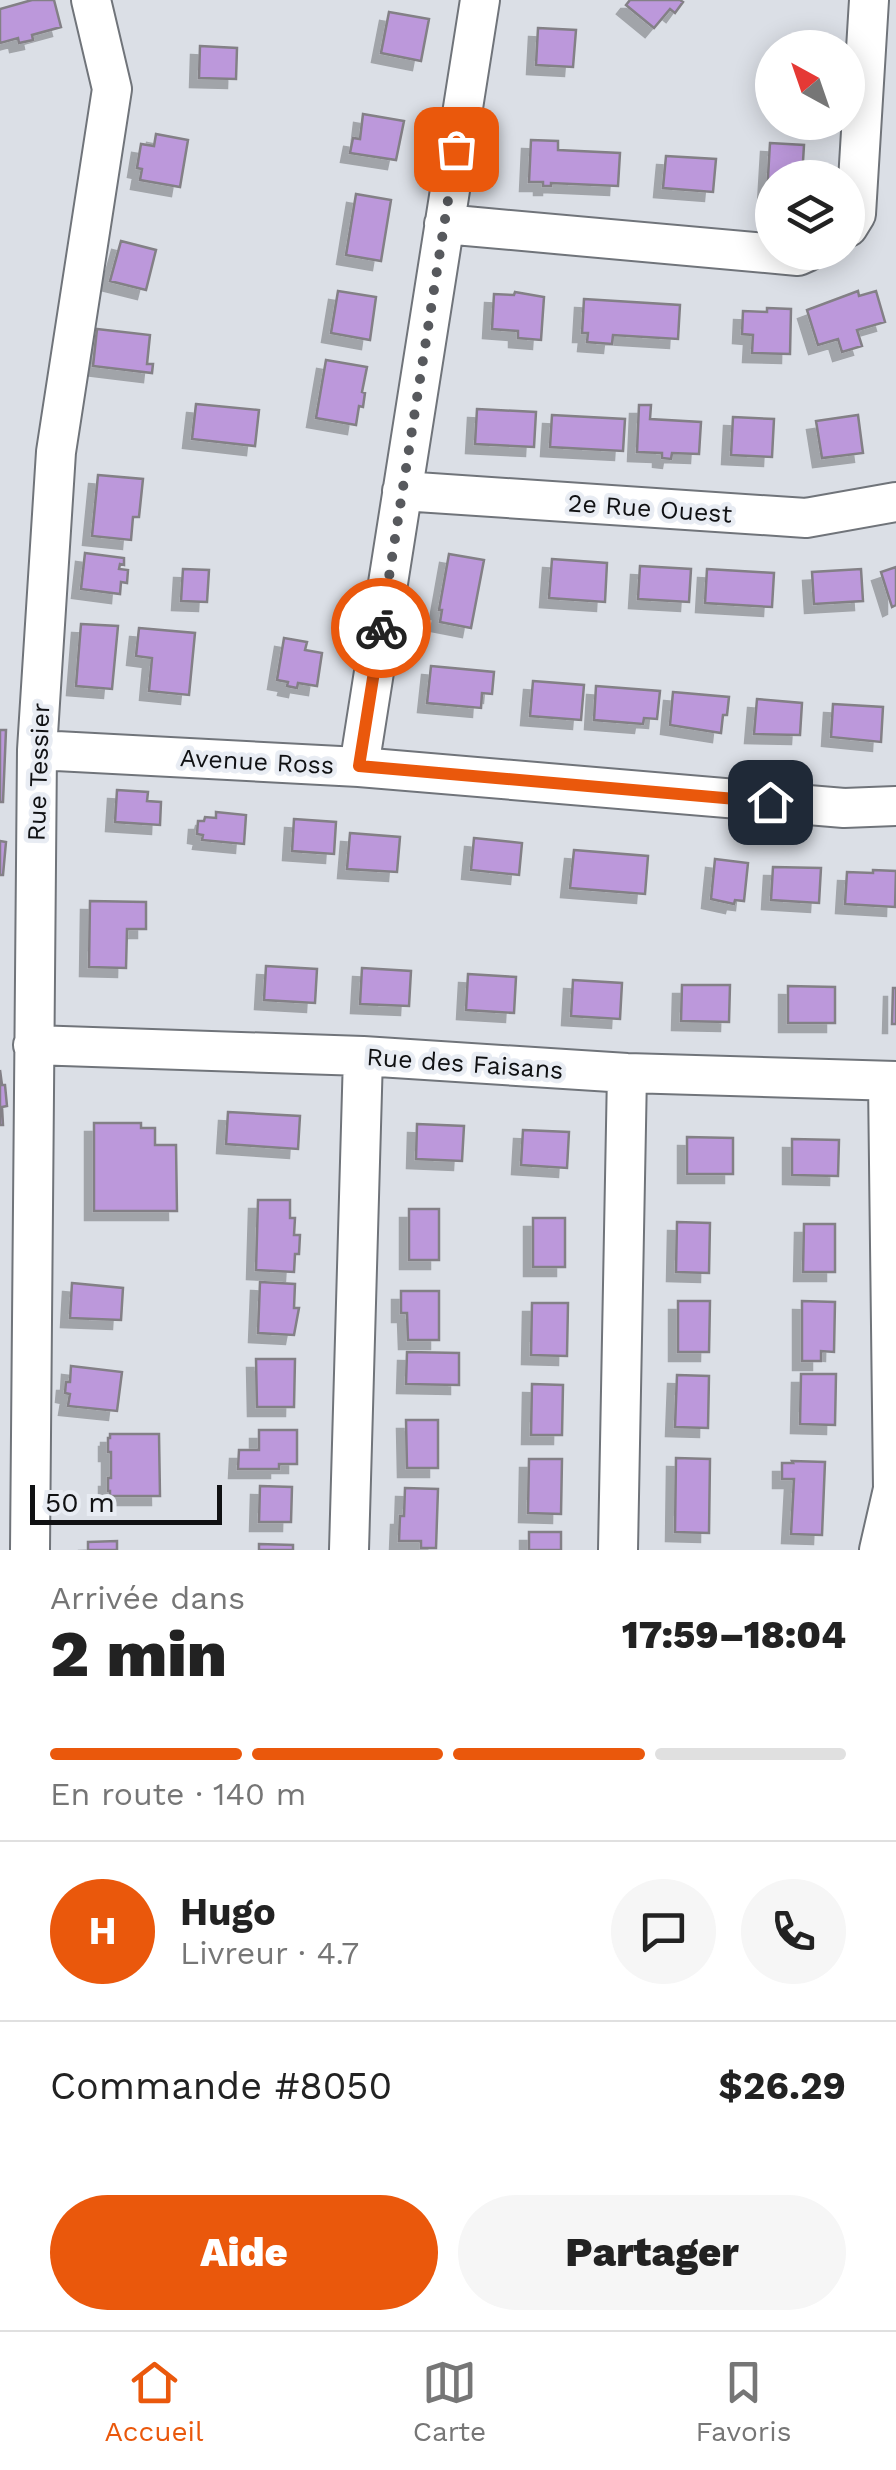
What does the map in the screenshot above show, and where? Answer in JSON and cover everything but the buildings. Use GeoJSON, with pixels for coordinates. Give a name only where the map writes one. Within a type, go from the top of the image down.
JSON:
{"type":"FeatureCollection","features":[{"type":"Feature","properties":{"kind":"street","name":"Rue Tessier"},"geometry":{"type":"LineString","coordinates":[[30,1550],[36,750],[56,452],[112,89],[91,0]]}},
{"type":"Feature","properties":{"kind":"street"},"geometry":{"type":"LineString","coordinates":[[359,766],[480,0]]}},
{"type":"Feature","properties":{"kind":"street"},"geometry":{"type":"LineString","coordinates":[[859,160],[869,0]]}},
{"type":"Feature","properties":{"kind":"street"},"geometry":{"type":"LineString","coordinates":[[444,224],[755,252]]}},
{"type":"Feature","properties":{"kind":"street","name":"2e Rue Ouest"},"geometry":{"type":"LineString","coordinates":[[402,491],[806,518],[896,502]]}},
{"type":"Feature","properties":{"kind":"street","name":"Avenue Ross"},"geometry":{"type":"LineString","coordinates":[[36,750],[359,766],[844,808],[896,806]]}},
{"type":"Feature","properties":{"kind":"street","name":"Rue des Faisans"},"geometry":{"type":"LineString","coordinates":[[33,1045],[363,1056],[626,1073],[892,1081]]}},
{"type":"Feature","properties":{"kind":"street"},"geometry":{"type":"LineString","coordinates":[[348,1550],[363,1056]]}},
{"type":"Feature","properties":{"kind":"street"},"geometry":{"type":"LineString","coordinates":[[618,1550],[626,1073]]}},
{"type":"Feature","properties":{"kind":"street"},"geometry":{"type":"LineString","coordinates":[[879,1550],[893,1489],[892,1081]]}},
{"type":"Feature","properties":{"kind":"way so far"},"geometry":{"type":"LineString","coordinates":[[381,628],[456,149]]}},
{"type":"Feature","properties":{"kind":"route"},"geometry":{"type":"LineString","coordinates":[[381,628],[359,766],[770,802]]}}]}
